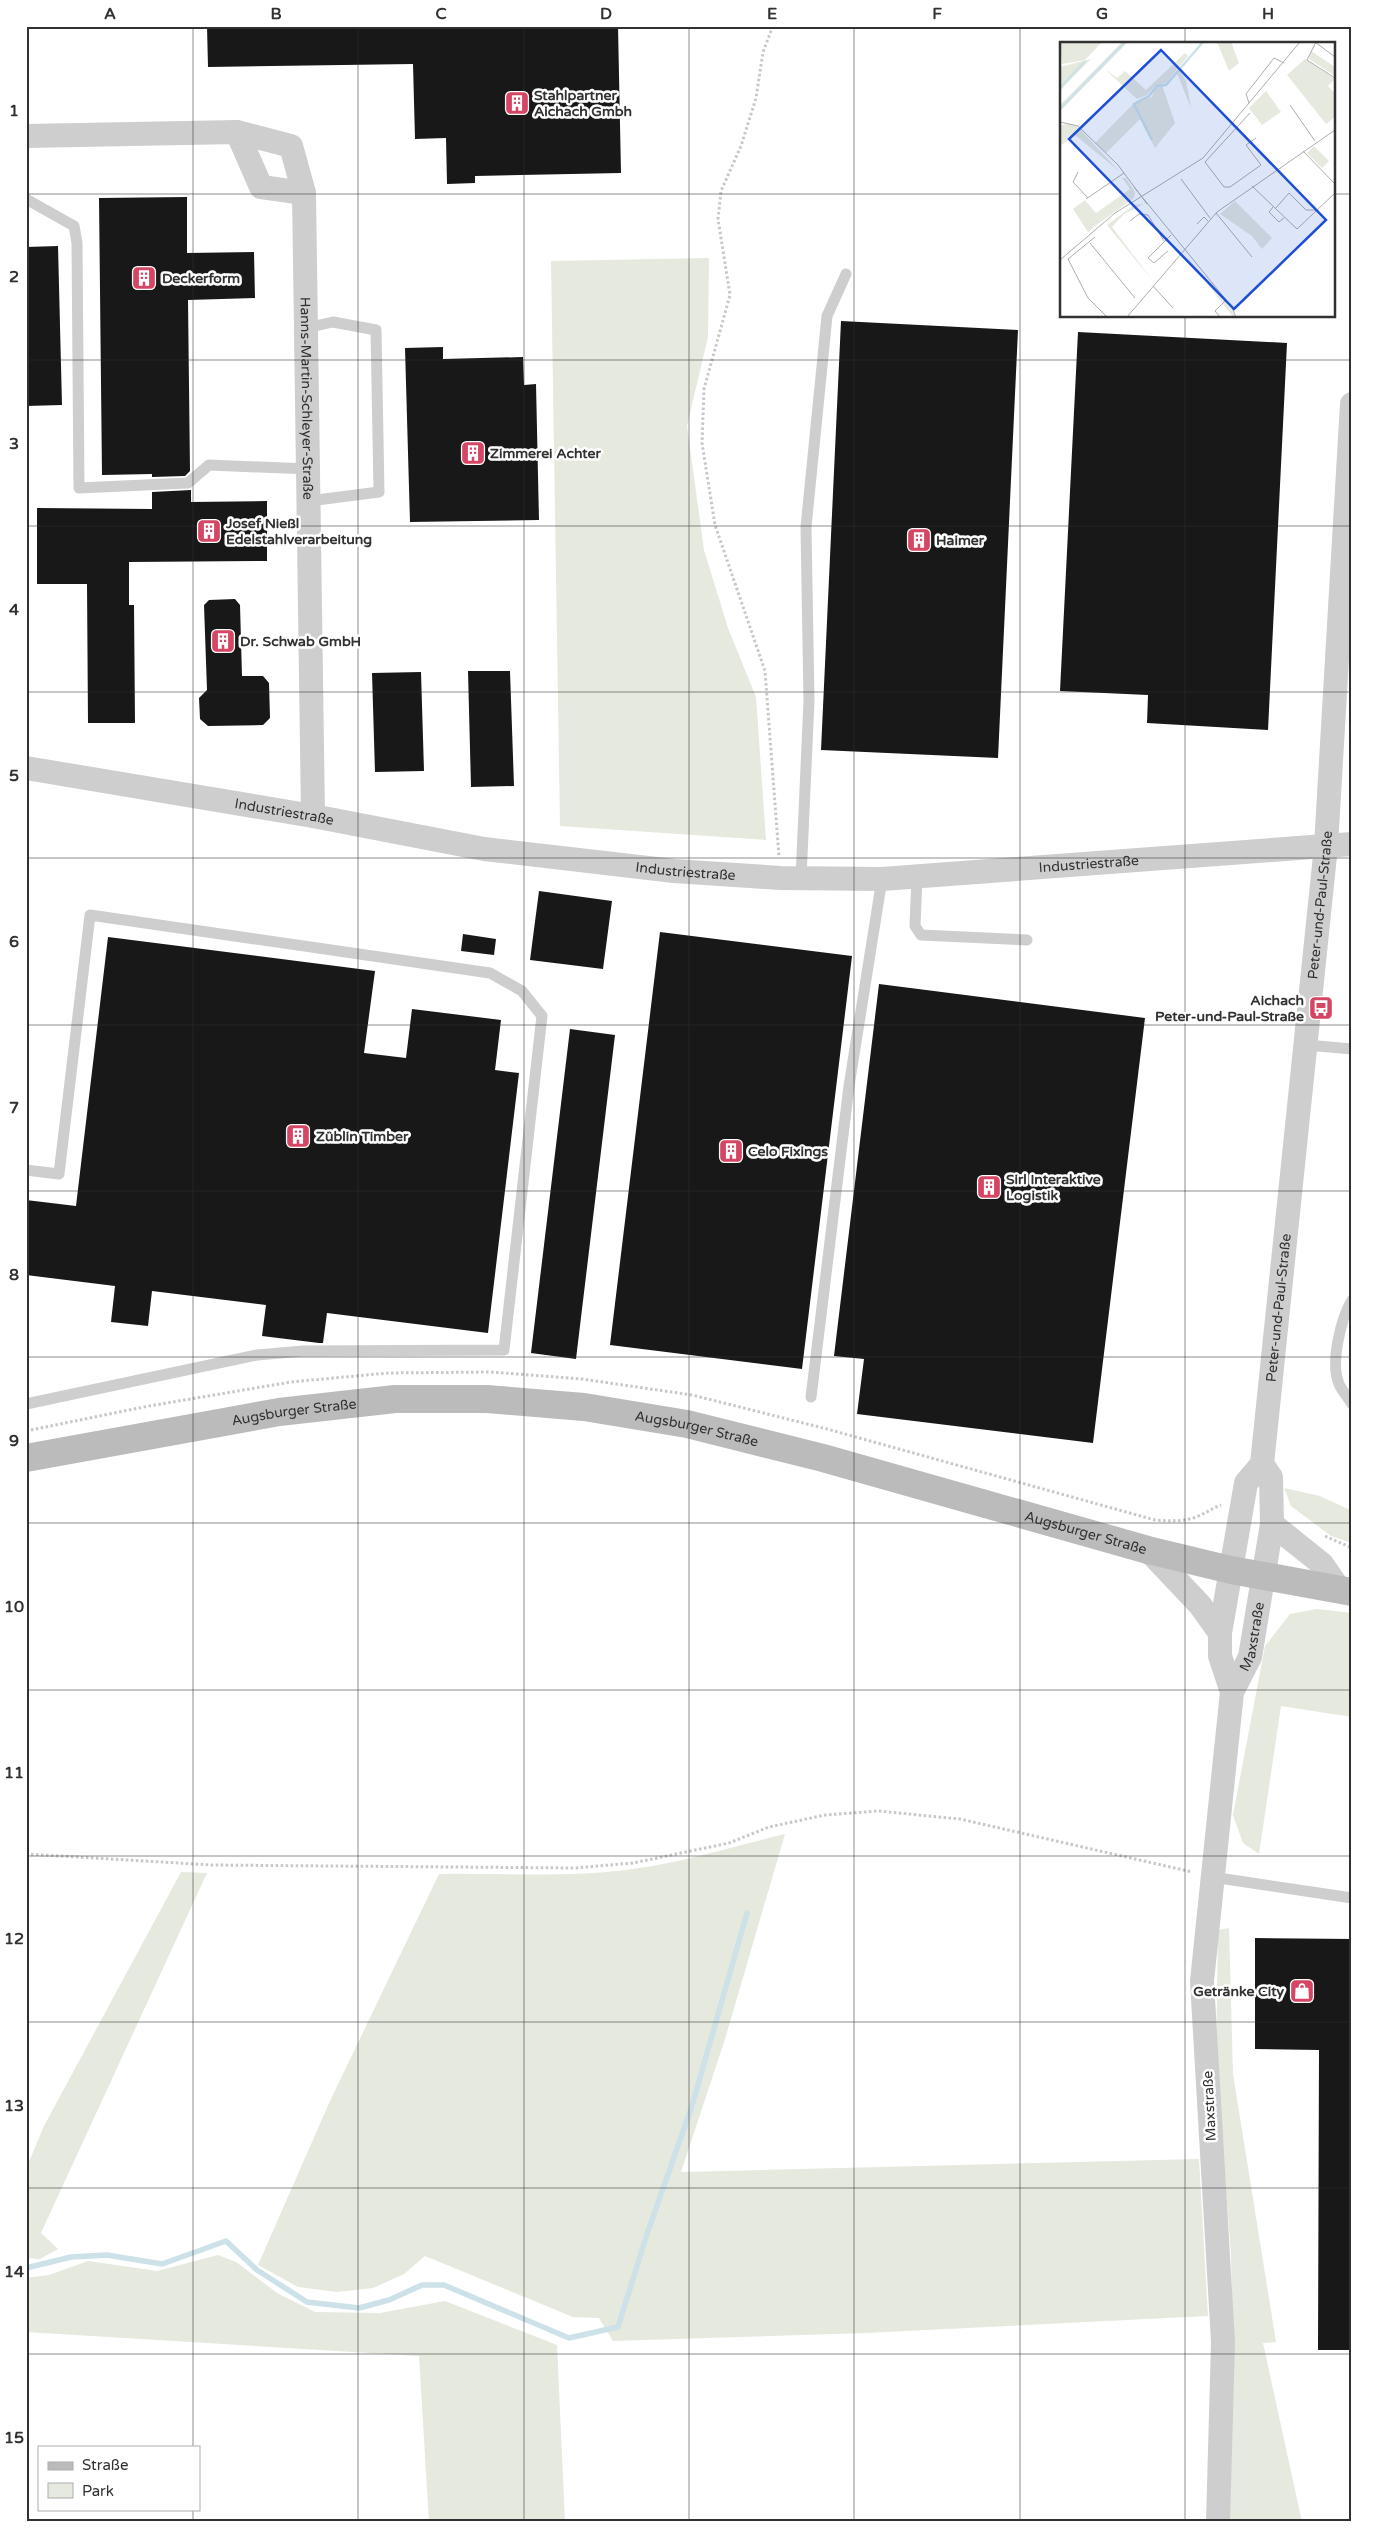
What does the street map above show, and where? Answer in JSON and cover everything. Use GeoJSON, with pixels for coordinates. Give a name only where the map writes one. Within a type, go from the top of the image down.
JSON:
{"type":"FeatureCollection","features":[{"type":"Feature","properties":{"kind":"main road","name":"Augsburger Straße"},"geometry":{"type":"LineString","coordinates":[[26,1458],[279,1412],[395,1399],[487,1399],[584,1407],[687,1424],[823,1458],[1148,1550],[1231,1570],[1346,1591]]}},
{"type":"Feature","properties":{"kind":"street","name":"Hanns-Martin-Schleyer-Straße"},"geometry":{"type":"LineString","coordinates":[[26,136],[237,132],[291,146],[304,193],[313,816]]}},
{"type":"Feature","properties":{"kind":"street"},"geometry":{"type":"LineString","coordinates":[[237,132],[261,187],[304,193]]}},
{"type":"Feature","properties":{"kind":"street","name":"Peter-und-Paul-Straße"},"geometry":{"type":"LineString","coordinates":[[1264,1576],[1272,1524],[1271,1477],[1262,1464],[1326,846],[1352,404]]}},
{"type":"Feature","properties":{"kind":"street","name":"Industriestraße"},"geometry":{"type":"LineString","coordinates":[[26,768],[313,816],[484,849],[674,871],[791,878],[882,879],[1352,844]]}},
{"type":"Feature","properties":{"kind":"street"},"geometry":{"type":"LineString","coordinates":[[1231,1570],[1246,1482],[1262,1464]]}},
{"type":"Feature","properties":{"kind":"street"},"geometry":{"type":"LineString","coordinates":[[1272,1524],[1322,1564],[1346,1591]]}},
{"type":"Feature","properties":{"kind":"street"},"geometry":{"type":"LineString","coordinates":[[1148,1550],[1200,1605],[1220,1633]]}},
{"type":"Feature","properties":{"kind":"street","name":"Maxstraße"},"geometry":{"type":"LineString","coordinates":[[1231,1570],[1220,1633],[1220,1656],[1232,1692]]}},
{"type":"Feature","properties":{"kind":"street","name":"Maxstraße"},"geometry":{"type":"LineString","coordinates":[[1218,2522],[1223,2342],[1202,1981],[1232,1692],[1250,1657],[1264,1576]]}},
{"type":"Feature","properties":{"kind":"lane"},"geometry":{"type":"LineString","coordinates":[[26,199],[74,226],[77,243],[79,488],[188,483],[208,465],[308,469]]}},
{"type":"Feature","properties":{"kind":"lane"},"geometry":{"type":"LineString","coordinates":[[791,878],[808,701],[806,528],[827,316],[846,274]]}},
{"type":"Feature","properties":{"kind":"lane"},"geometry":{"type":"LineString","coordinates":[[306,328],[333,322],[376,330],[379,482],[379,492],[309,501]]}},
{"type":"Feature","properties":{"kind":"lane"},"geometry":{"type":"LineString","coordinates":[[917,876],[915,926],[921,935],[1027,940]]}},
{"type":"Feature","properties":{"kind":"lane"},"geometry":{"type":"LineString","coordinates":[[812,1397],[849,1086],[882,879]]}},
{"type":"Feature","properties":{"kind":"lane"},"geometry":{"type":"LineString","coordinates":[[26,1170],[58,1174],[90,915],[490,973],[522,991],[542,1016],[504,1350],[303,1351],[258,1355],[26,1404]]}},
{"type":"Feature","properties":{"kind":"lane"},"geometry":{"type":"LineString","coordinates":[[1306,1045],[1352,1049]]}},
{"type":"Feature","properties":{"kind":"lane"},"geometry":{"type":"LineString","coordinates":[[1352,1300],[1342,1322],[1335,1370],[1339,1384],[1352,1404]]}},
{"type":"Feature","properties":{"kind":"lane"},"geometry":{"type":"LineString","coordinates":[[1212,1877],[1352,1898]]}},
{"type":"Feature","properties":{"kind":"path"},"geometry":{"type":"LineString","coordinates":[[773,26],[762,52],[754,106],[741,146],[721,191],[718,219],[727,263],[730,295],[704,389],[702,443],[715,525],[765,671],[791,878]]}},
{"type":"Feature","properties":{"kind":"path"},"geometry":{"type":"LineString","coordinates":[[26,1854],[212,1864],[575,1868],[633,1863],[729,1843],[770,1827],[825,1815],[878,1811],[960,1819],[1134,1857],[1212,1877]]}},
{"type":"Feature","properties":{"kind":"green space"},"geometry":{"type":"Polygon","coordinates":[[[709,258],[708,337],[687,426],[704,550],[728,628],[756,697],[766,840],[560,826],[551,261],[709,258]]]}},
{"type":"Feature","properties":{"kind":"green space"},"geometry":{"type":"Polygon","coordinates":[[[1284,1488],[1320,1496],[1352,1511],[1352,1543],[1331,1536],[1291,1506],[1284,1488]]]}},
{"type":"Feature","properties":{"kind":"green space"},"geometry":{"type":"Polygon","coordinates":[[[1317,1609],[1352,1613],[1352,1717],[1281,1706],[1259,1854],[1243,1843],[1233,1815],[1265,1646],[1290,1614],[1317,1609]]]}},
{"type":"Feature","properties":{"kind":"green space"},"geometry":{"type":"Polygon","coordinates":[[[785,1834],[725,2039],[681,2172],[1199,2159],[1208,2316],[866,2333],[613,2341],[599,2318],[573,2317],[425,2256],[404,2274],[373,2288],[337,2292],[298,2287],[258,2265],[330,2101],[439,1874],[609,1872],[671,1862],[785,1834]]]}},
{"type":"Feature","properties":{"kind":"green space"},"geometry":{"type":"Polygon","coordinates":[[[181,1872],[207,1873],[41,2233],[58,2249],[40,2259],[26,2258],[26,2169],[44,2126],[181,1872]]]}},
{"type":"Feature","properties":{"kind":"green space"},"geometry":{"type":"Polygon","coordinates":[[[1229,1928],[1233,2074],[1276,2342],[1263,2343],[1302,2522],[1226,2522],[1233,2357],[1231,2254],[1216,2062],[1218,1930],[1229,1928]]]}},
{"type":"Feature","properties":{"kind":"green space"},"geometry":{"type":"Polygon","coordinates":[[[218,2255],[236,2262],[277,2293],[315,2312],[380,2313],[445,2301],[557,2345],[565,2522],[429,2522],[419,2356],[26,2332],[26,2278],[49,2275],[88,2261],[157,2271],[218,2255]]]}},
{"type":"Feature","properties":{"kind":"building","name":"Stahlpartner Aichach Gmbh"},"geometry":{"type":"Polygon","coordinates":[[[207,26],[618,26],[621,173],[475,176],[475,183],[447,184],[446,138],[415,139],[413,64],[208,67],[207,26]]]}},
{"type":"Feature","properties":{"kind":"building"},"geometry":{"type":"Polygon","coordinates":[[[187,197],[187,253],[254,252],[255,298],[188,300],[190,471],[185,476],[152,477],[152,474],[102,475],[99,198],[187,197]]]}},
{"type":"Feature","properties":{"kind":"building"},"geometry":{"type":"Polygon","coordinates":[[[58,246],[62,405],[26,406],[26,247],[58,246]]]}},
{"type":"Feature","properties":{"kind":"building","name":"Haimer"},"geometry":{"type":"Polygon","coordinates":[[[841,321],[1018,330],[998,758],[821,750],[841,321]]]}},
{"type":"Feature","properties":{"kind":"building"},"geometry":{"type":"Polygon","coordinates":[[[1078,332],[1287,343],[1268,730],[1147,723],[1148,695],[1060,691],[1078,332]]]}},
{"type":"Feature","properties":{"kind":"building","name":"Zimmerei Achter"},"geometry":{"type":"Polygon","coordinates":[[[443,347],[443,359],[523,357],[524,385],[536,384],[539,520],[410,522],[405,348],[443,347]]]}},
{"type":"Feature","properties":{"kind":"building"},"geometry":{"type":"Polygon","coordinates":[[[191,490],[191,502],[267,501],[267,561],[129,562],[129,605],[134,605],[135,723],[88,723],[87,584],[37,584],[37,508],[152,509],[152,492],[191,490]]]}},
{"type":"Feature","properties":{"kind":"building","name":"Dr. Schwab GmbH"},"geometry":{"type":"Polygon","coordinates":[[[235,599],[240,605],[242,676],[263,676],[269,683],[270,718],[263,725],[208,726],[200,719],[199,698],[207,690],[204,605],[209,600],[235,599]]]}},
{"type":"Feature","properties":{"kind":"building"},"geometry":{"type":"Polygon","coordinates":[[[468,671],[510,671],[514,786],[471,787],[468,671]]]}},
{"type":"Feature","properties":{"kind":"building"},"geometry":{"type":"Polygon","coordinates":[[[421,672],[424,771],[375,772],[372,673],[421,672]]]}},
{"type":"Feature","properties":{"kind":"building"},"geometry":{"type":"Polygon","coordinates":[[[539,891],[612,901],[603,969],[530,960],[539,891]]]}},
{"type":"Feature","properties":{"kind":"building","name":"Celo Fixings"},"geometry":{"type":"Polygon","coordinates":[[[660,932],[852,956],[802,1369],[610,1345],[660,932]]]}},
{"type":"Feature","properties":{"kind":"building"},"geometry":{"type":"Polygon","coordinates":[[[463,934],[496,939],[494,955],[461,951],[463,934]]]}},
{"type":"Feature","properties":{"kind":"building","name":"Züblin Timber"},"geometry":{"type":"Polygon","coordinates":[[[108,937],[375,971],[364,1053],[406,1058],[412,1009],[501,1020],[495,1070],[519,1073],[488,1333],[327,1313],[323,1343],[262,1336],[266,1305],[152,1291],[148,1326],[111,1322],[115,1286],[26,1275],[26,1200],[76,1206],[108,937]]]}},
{"type":"Feature","properties":{"kind":"building","name":"Sirl Interaktive Logistik"},"geometry":{"type":"Polygon","coordinates":[[[879,984],[1145,1018],[1093,1443],[857,1414],[864,1359],[834,1356],[879,984]]]}},
{"type":"Feature","properties":{"kind":"building"},"geometry":{"type":"Polygon","coordinates":[[[570,1029],[615,1035],[576,1359],[531,1353],[570,1029]]]}},
{"type":"Feature","properties":{"kind":"building"},"geometry":{"type":"Polygon","coordinates":[[[1255,1938],[1352,1939],[1352,2350],[1318,2350],[1319,2050],[1255,2049],[1255,1938]]]}},
{"type":"Feature","properties":{"kind":"waterway"},"geometry":{"type":"LineString","coordinates":[[26,2268],[71,2257],[107,2255],[162,2264],[226,2241],[257,2270],[307,2302],[359,2308],[389,2300],[422,2285],[444,2285],[569,2338],[618,2327],[647,2234],[691,2109],[747,1913]]}},
{"type":"Feature","properties":{"kind":"place","name":"Stahlpartner Aichach Gmbh"},"geometry":{"type":"Point","coordinates":[517,103]}},
{"type":"Feature","properties":{"kind":"place","name":"Deckerform"},"geometry":{"type":"Point","coordinates":[144,278]}},
{"type":"Feature","properties":{"kind":"place","name":"Zimmerei Achter"},"geometry":{"type":"Point","coordinates":[473,453]}},
{"type":"Feature","properties":{"kind":"place","name":"Josef Nießl Edelstahlverarbeitung"},"geometry":{"type":"Point","coordinates":[209,531]}},
{"type":"Feature","properties":{"kind":"place","name":"Haimer"},"geometry":{"type":"Point","coordinates":[919,540]}},
{"type":"Feature","properties":{"kind":"place","name":"Dr. Schwab GmbH"},"geometry":{"type":"Point","coordinates":[223,641]}},
{"type":"Feature","properties":{"kind":"place","name":"Aichach Peter-und-Paul-Straße"},"geometry":{"type":"Point","coordinates":[1321,1008]}},
{"type":"Feature","properties":{"kind":"place","name":"Züblin Timber"},"geometry":{"type":"Point","coordinates":[298,1136]}},
{"type":"Feature","properties":{"kind":"place","name":"Celo Fixings"},"geometry":{"type":"Point","coordinates":[731,1151]}},
{"type":"Feature","properties":{"kind":"place","name":"Sirl Interaktive Logistik"},"geometry":{"type":"Point","coordinates":[989,1187]}},
{"type":"Feature","properties":{"kind":"place","name":"Getränke City"},"geometry":{"type":"Point","coordinates":[1302,1991]}}]}
